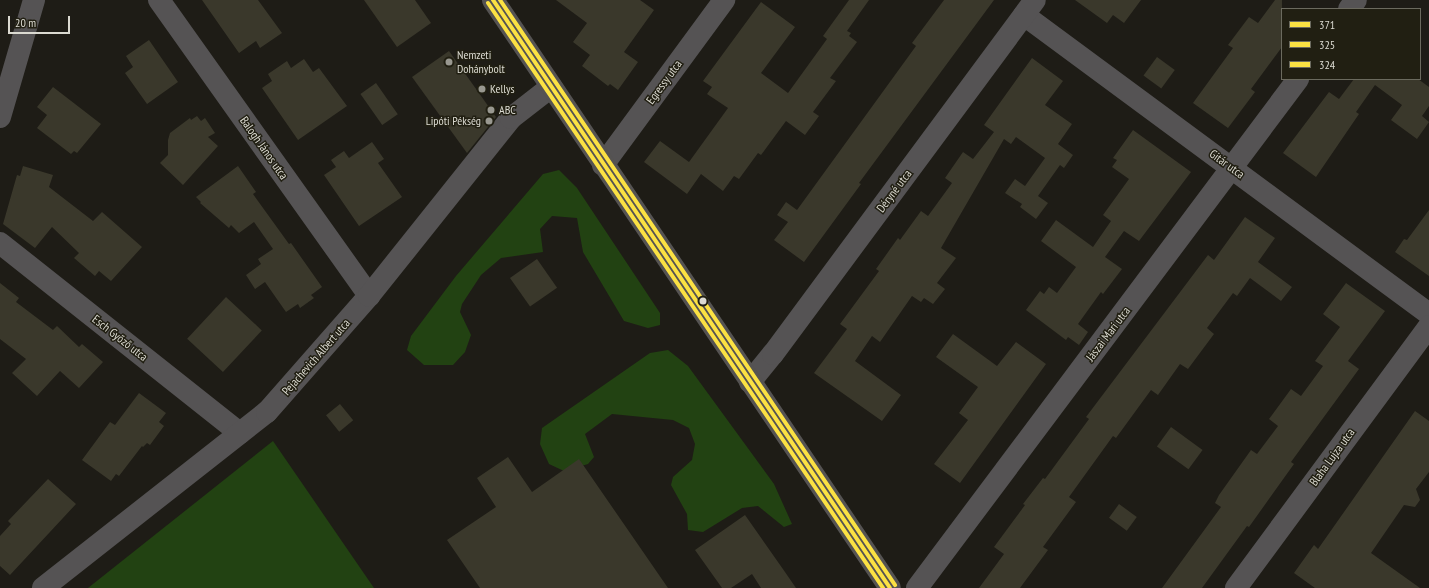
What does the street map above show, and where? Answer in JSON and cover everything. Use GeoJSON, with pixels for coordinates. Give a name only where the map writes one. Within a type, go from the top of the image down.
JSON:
{"type":"FeatureCollection","features":[{"type":"Feature","properties":{"kind":"main road"},"geometry":{"type":"LineString","coordinates":[[493,0],[890,588]]}},
{"type":"Feature","properties":{"kind":"street"},"geometry":{"type":"LineString","coordinates":[[0,117],[34,0]]}},
{"type":"Feature","properties":{"kind":"street","name":"Balogh János utca"},"geometry":{"type":"LineString","coordinates":[[159,0],[369,296]]}},
{"type":"Feature","properties":{"kind":"street","name":"Egressy utca"},"geometry":{"type":"LineString","coordinates":[[603,165],[724,0]]}},
{"type":"Feature","properties":{"kind":"street"},"geometry":{"type":"LineString","coordinates":[[1350,8],[1356,0]]}},
{"type":"Feature","properties":{"kind":"street","name":"Gitár utca"},"geometry":{"type":"LineString","coordinates":[[1030,8],[1233,168],[1429,314]]}},
{"type":"Feature","properties":{"kind":"street","name":"Déryné utca"},"geometry":{"type":"LineString","coordinates":[[750,382],[773,354],[1030,8]]}},
{"type":"Feature","properties":{"kind":"street","name":"Jászai Mari utca"},"geometry":{"type":"LineString","coordinates":[[917,588],[1233,168],[1297,80]]}},
{"type":"Feature","properties":{"kind":"street","name":"Pejachevich Albert utca"},"geometry":{"type":"LineString","coordinates":[[43,588],[267,412],[369,296],[511,118],[551,87]]}},
{"type":"Feature","properties":{"kind":"street","name":"Esch Győző utca"},"geometry":{"type":"LineString","coordinates":[[0,243],[240,433]]}},
{"type":"Feature","properties":{"kind":"street","name":"Blaha Lujza utca"},"geometry":{"type":"LineString","coordinates":[[1236,588],[1429,326]]}},
{"type":"Feature","properties":{"kind":"green space"},"geometry":{"type":"Polygon","coordinates":[[[559,170],[577,188],[660,313],[660,325],[648,328],[624,321],[583,252],[577,218],[552,216],[540,229],[543,252],[501,258],[481,275],[462,304],[460,312],[471,335],[465,352],[453,365],[424,365],[407,350],[411,336],[456,276],[543,174],[559,170]]]}},
{"type":"Feature","properties":{"kind":"green space"},"geometry":{"type":"Polygon","coordinates":[[[668,350],[688,366],[774,484],[792,524],[784,527],[758,506],[742,508],[703,532],[688,530],[687,514],[671,485],[673,477],[692,460],[695,444],[689,428],[673,420],[612,414],[585,434],[594,457],[588,464],[564,471],[549,464],[540,444],[542,428],[650,353],[668,350]]]}},
{"type":"Feature","properties":{"kind":"green space"},"geometry":{"type":"Polygon","coordinates":[[[273,441],[374,588],[88,588],[273,441]]]}},
{"type":"Feature","properties":{"kind":"building"},"geometry":{"type":"Polygon","coordinates":[[[202,0],[258,0],[282,33],[260,48],[256,41],[239,53],[202,0]]]}},
{"type":"Feature","properties":{"kind":"building"},"geometry":{"type":"Polygon","coordinates":[[[364,0],[415,0],[431,23],[397,47],[364,0]]]}},
{"type":"Feature","properties":{"kind":"building"},"geometry":{"type":"Polygon","coordinates":[[[556,0],[640,0],[654,10],[624,52],[638,62],[618,90],[610,84],[608,86],[582,66],[590,55],[573,42],[587,23],[556,0]]]}},
{"type":"Feature","properties":{"kind":"building"},"geometry":{"type":"Polygon","coordinates":[[[849,0],[869,0],[847,31],[851,33],[849,36],[857,42],[830,78],[836,81],[813,112],[819,116],[805,135],[786,121],[761,155],[758,153],[739,179],[734,176],[723,191],[701,174],[687,194],[644,162],[660,141],[689,162],[728,108],[707,94],[712,87],[703,81],[761,2],[795,27],[761,73],[788,93],[827,39],[823,36],[849,0]]]}},
{"type":"Feature","properties":{"kind":"building"},"geometry":{"type":"Polygon","coordinates":[[[944,0],[994,0],[859,183],[861,184],[804,262],[774,240],[788,222],[777,215],[786,202],[797,210],[916,46],[912,43],[944,0]]]}},
{"type":"Feature","properties":{"kind":"building"},"geometry":{"type":"Polygon","coordinates":[[[1075,0],[1141,0],[1124,23],[1113,15],[1107,23],[1075,0]]]}},
{"type":"Feature","properties":{"kind":"building"},"geometry":{"type":"Polygon","coordinates":[[[1275,0],[1282,0],[1281,48],[1251,89],[1255,92],[1228,128],[1193,103],[1233,48],[1228,45],[1249,17],[1258,23],[1275,0]]]}},
{"type":"Feature","properties":{"kind":"building"},"geometry":{"type":"Polygon","coordinates":[[[149,40],[178,82],[147,104],[125,73],[133,67],[126,56],[149,40]]]}},
{"type":"Feature","properties":{"kind":"building"},"geometry":{"type":"Polygon","coordinates":[[[449,51],[496,117],[467,153],[412,77],[449,51]]]}},
{"type":"Feature","properties":{"kind":"building"},"geometry":{"type":"Polygon","coordinates":[[[1157,57],[1175,70],[1161,89],[1143,76],[1157,57]]]}},
{"type":"Feature","properties":{"kind":"building"},"geometry":{"type":"Polygon","coordinates":[[[1032,58],[1063,81],[1045,105],[1072,124],[1058,144],[1073,155],[1064,168],[1060,165],[1038,196],[1048,203],[1036,219],[1020,207],[1022,204],[1005,193],[1015,179],[1025,186],[1045,158],[1016,137],[1011,144],[1004,139],[941,248],[956,258],[937,283],[945,289],[933,304],[924,298],[921,302],[912,296],[880,342],[872,336],[855,361],[901,395],[882,421],[814,373],[847,329],[840,324],[879,271],[876,269],[898,238],[900,240],[921,211],[928,216],[952,183],[945,178],[963,152],[973,159],[994,132],[984,125],[1032,58]]]}},
{"type":"Feature","properties":{"kind":"building"},"geometry":{"type":"Polygon","coordinates":[[[304,59],[313,72],[319,68],[347,106],[298,140],[262,88],[272,81],[268,74],[287,61],[291,68],[304,59]]]}},
{"type":"Feature","properties":{"kind":"building"},"geometry":{"type":"Polygon","coordinates":[[[1353,80],[1419,80],[1429,87],[1429,106],[1422,116],[1429,122],[1417,139],[1391,120],[1402,105],[1375,85],[1356,112],[1359,114],[1316,177],[1283,153],[1329,92],[1339,99],[1353,80]]]}},
{"type":"Feature","properties":{"kind":"building"},"geometry":{"type":"Polygon","coordinates":[[[376,83],[398,114],[382,125],[360,94],[376,83]]]}},
{"type":"Feature","properties":{"kind":"building"},"geometry":{"type":"Polygon","coordinates":[[[53,87],[101,124],[77,153],[74,151],[71,154],[37,128],[47,115],[37,107],[53,87]]]}},
{"type":"Feature","properties":{"kind":"building"},"geometry":{"type":"Polygon","coordinates":[[[197,116],[201,121],[205,118],[215,133],[208,137],[218,146],[183,185],[160,163],[168,155],[168,140],[170,133],[190,118],[191,120],[197,116]]]}},
{"type":"Feature","properties":{"kind":"building"},"geometry":{"type":"Polygon","coordinates":[[[1133,130],[1191,172],[1139,241],[1124,231],[1105,257],[1122,269],[1103,294],[1101,292],[1078,324],[1088,332],[1079,345],[1068,337],[1066,340],[1026,310],[1040,291],[1044,294],[1049,287],[1057,293],[1076,267],[1041,241],[1056,220],[1093,247],[1111,221],[1103,215],[1129,179],[1112,167],[1117,160],[1113,158],[1133,130]]]}},
{"type":"Feature","properties":{"kind":"building"},"geometry":{"type":"Polygon","coordinates":[[[372,142],[384,159],[378,163],[402,197],[359,226],[324,175],[336,167],[331,160],[344,151],[349,158],[372,142]]]}},
{"type":"Feature","properties":{"kind":"building"},"geometry":{"type":"Polygon","coordinates":[[[23,166],[53,175],[49,187],[93,221],[102,212],[142,247],[111,281],[99,271],[95,276],[74,258],[79,253],[52,227],[35,248],[3,224],[17,175],[20,176],[23,166]]]}},
{"type":"Feature","properties":{"kind":"building"},"geometry":{"type":"Polygon","coordinates":[[[238,166],[256,192],[253,194],[289,244],[291,243],[322,287],[311,295],[314,298],[300,308],[298,304],[286,312],[265,282],[255,289],[246,275],[261,264],[258,259],[273,249],[254,222],[239,233],[231,225],[229,228],[200,203],[201,202],[196,197],[238,166]]]}},
{"type":"Feature","properties":{"kind":"building"},"geometry":{"type":"Polygon","coordinates":[[[1429,210],[1429,276],[1395,252],[1404,239],[1407,240],[1429,210]]]}},
{"type":"Feature","properties":{"kind":"building"},"geometry":{"type":"Polygon","coordinates":[[[1245,217],[1275,238],[1258,262],[1292,287],[1281,301],[1250,278],[1237,296],[1233,293],[1207,328],[1214,334],[1188,369],[1180,364],[1158,395],[1151,390],[1116,438],[1113,436],[1069,497],[1076,502],[1043,547],[1048,550],[1020,588],[979,588],[1004,554],[994,547],[1025,505],[1023,504],[1043,478],[1045,479],[1089,419],[1086,417],[1208,255],[1214,260],[1245,217]]]}},
{"type":"Feature","properties":{"kind":"building"},"geometry":{"type":"Polygon","coordinates":[[[537,259],[557,288],[530,307],[510,278],[537,259]]]}},
{"type":"Feature","properties":{"kind":"building"},"geometry":{"type":"Polygon","coordinates":[[[0,283],[19,298],[16,302],[53,330],[57,326],[79,347],[82,344],[103,362],[79,388],[60,371],[37,396],[12,373],[26,359],[0,339],[0,283]]]}},
{"type":"Feature","properties":{"kind":"building"},"geometry":{"type":"Polygon","coordinates":[[[1346,283],[1385,311],[1348,361],[1359,369],[1291,462],[1294,464],[1249,527],[1247,526],[1202,588],[1162,588],[1221,507],[1215,503],[1219,495],[1251,450],[1257,454],[1278,426],[1269,419],[1291,389],[1301,396],[1323,366],[1315,361],[1340,327],[1323,314],[1346,283]]]}},
{"type":"Feature","properties":{"kind":"building"},"geometry":{"type":"Polygon","coordinates":[[[226,297],[262,330],[223,372],[187,339],[226,297]]]}},
{"type":"Feature","properties":{"kind":"building"},"geometry":{"type":"Polygon","coordinates":[[[953,334],[997,366],[1016,342],[1046,364],[960,483],[934,464],[968,420],[959,413],[978,387],[936,357],[953,334]]]}},
{"type":"Feature","properties":{"kind":"building"},"geometry":{"type":"Polygon","coordinates":[[[139,393],[166,413],[159,422],[164,426],[150,445],[147,443],[143,447],[142,446],[119,476],[116,474],[111,481],[82,460],[110,422],[115,425],[139,393]]]}},
{"type":"Feature","properties":{"kind":"building"},"geometry":{"type":"Polygon","coordinates":[[[340,404],[353,420],[339,432],[326,415],[340,404]]]}},
{"type":"Feature","properties":{"kind":"building"},"geometry":{"type":"Polygon","coordinates":[[[1415,411],[1429,421],[1429,472],[1416,489],[1420,500],[1415,507],[1404,505],[1371,553],[1420,588],[1315,588],[1294,573],[1314,545],[1318,549],[1415,411]]]}},
{"type":"Feature","properties":{"kind":"building"},"geometry":{"type":"Polygon","coordinates":[[[1171,427],[1203,450],[1188,469],[1157,446],[1171,427]]]}},
{"type":"Feature","properties":{"kind":"building"},"geometry":{"type":"Polygon","coordinates":[[[508,457],[532,492],[579,459],[668,588],[480,588],[447,540],[496,507],[477,478],[508,457]]]}},
{"type":"Feature","properties":{"kind":"building"},"geometry":{"type":"Polygon","coordinates":[[[48,479],[76,504],[10,575],[0,566],[0,536],[11,524],[8,521],[48,479]]]}},
{"type":"Feature","properties":{"kind":"building"},"geometry":{"type":"Polygon","coordinates":[[[1119,504],[1137,517],[1127,531],[1109,518],[1119,504]]]}},
{"type":"Feature","properties":{"kind":"building"},"geometry":{"type":"Polygon","coordinates":[[[745,515],[796,588],[761,588],[752,574],[731,588],[722,588],[695,550],[745,515]]]}},
{"type":"Feature","properties":{"kind":"transit line","name":"371"},"geometry":{"type":"LineString","coordinates":[[493,0],[890,588]]}},
{"type":"Feature","properties":{"kind":"transit line","name":"324"},"geometry":{"type":"LineString","coordinates":[[500,0],[895,585]]}},
{"type":"Feature","properties":{"kind":"transit line","name":"325"},"geometry":{"type":"LineString","coordinates":[[488,3],[883,588]]}},
{"type":"Feature","properties":{"kind":"place","name":"Nemzeti Dohánybolt"},"geometry":{"type":"Point","coordinates":[449,62]}},
{"type":"Feature","properties":{"kind":"place","name":"Kellys"},"geometry":{"type":"Point","coordinates":[482,89]}},
{"type":"Feature","properties":{"kind":"place","name":"ABC"},"geometry":{"type":"Point","coordinates":[491,110]}},
{"type":"Feature","properties":{"kind":"place","name":"Lipóti Pékség"},"geometry":{"type":"Point","coordinates":[489,121]}}]}
